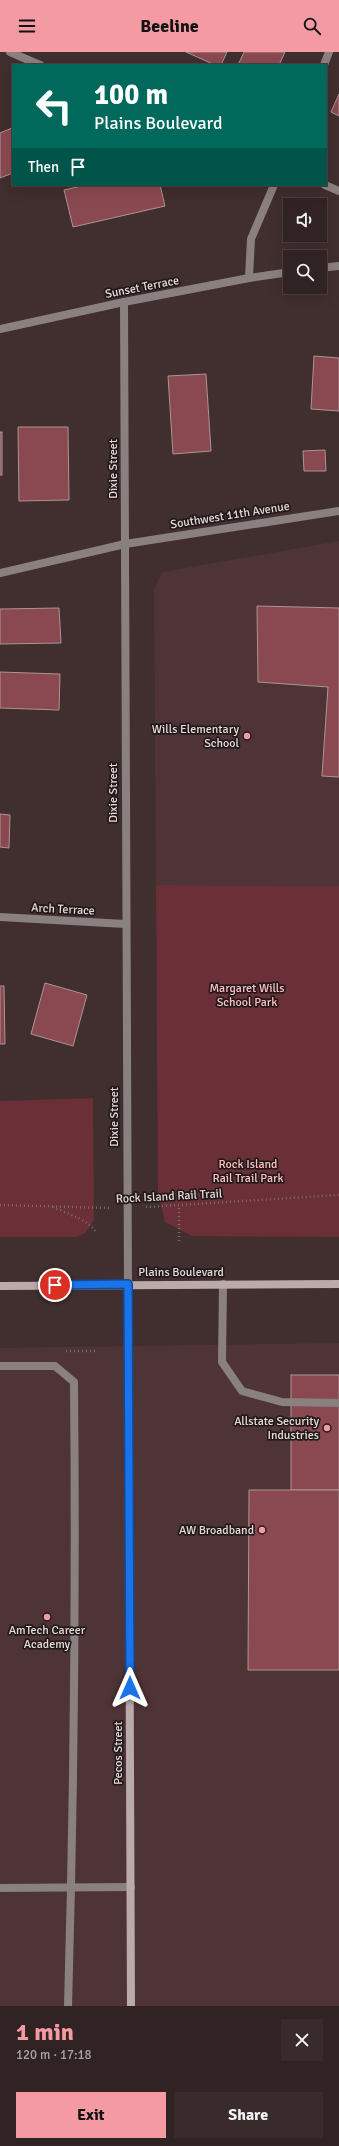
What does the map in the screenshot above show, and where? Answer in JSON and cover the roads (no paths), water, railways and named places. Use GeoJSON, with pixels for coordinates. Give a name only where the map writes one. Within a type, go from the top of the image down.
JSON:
{"type":"FeatureCollection","features":[{"type":"Feature","properties":{"kind":"main road","name":"Plains Boulevard"},"geometry":{"type":"LineString","coordinates":[[0,1286],[128,1284],[339,1284]]}},
{"type":"Feature","properties":{"kind":"main road","name":"Pecos Street"},"geometry":{"type":"LineString","coordinates":[[128,1284],[131,2006]]}},
{"type":"Feature","properties":{"kind":"street"},"geometry":{"type":"LineString","coordinates":[[10,52],[38,64]]}},
{"type":"Feature","properties":{"kind":"street"},"geometry":{"type":"LineString","coordinates":[[324,64],[329,52]]}},
{"type":"Feature","properties":{"kind":"street"},"geometry":{"type":"LineString","coordinates":[[249,278],[251,240],[274,186]]}},
{"type":"Feature","properties":{"kind":"street"},"geometry":{"type":"LineString","coordinates":[[326,186],[339,191]]}},
{"type":"Feature","properties":{"kind":"street"},"geometry":{"type":"LineString","coordinates":[[327,267],[339,266]]}},
{"type":"Feature","properties":{"kind":"street","name":"Sunset Terrace"},"geometry":{"type":"LineString","coordinates":[[0,329],[124,302],[249,278],[283,273]]}},
{"type":"Feature","properties":{"kind":"street","name":"Dixie Street"},"geometry":{"type":"LineString","coordinates":[[124,302],[125,924],[128,1284]]}},
{"type":"Feature","properties":{"kind":"street","name":"Southwest 11th Avenue"},"geometry":{"type":"LineString","coordinates":[[0,573],[125,544],[339,511]]}},
{"type":"Feature","properties":{"kind":"street","name":"Arch Terrace"},"geometry":{"type":"LineString","coordinates":[[0,918],[125,924]]}},
{"type":"Feature","properties":{"kind":"street"},"geometry":{"type":"LineString","coordinates":[[223,1284],[222,1362],[242,1391],[282,1402],[339,1403]]}},
{"type":"Feature","properties":{"kind":"street"},"geometry":{"type":"LineString","coordinates":[[0,1366],[55,1366],[74,1382],[75,1517],[71,1887],[68,2006]]}},
{"type":"Feature","properties":{"kind":"street"},"geometry":{"type":"LineString","coordinates":[[0,1888],[131,1887]]}},
{"type":"Feature","properties":{"kind":"place","name":"Wills Elementary School"},"geometry":{"type":"Point","coordinates":[247,736]}},
{"type":"Feature","properties":{"kind":"place","name":"Allstate Security Industries"},"geometry":{"type":"Point","coordinates":[327,1428]}},
{"type":"Feature","properties":{"kind":"place","name":"AW Broadband"},"geometry":{"type":"Point","coordinates":[262,1530]}},
{"type":"Feature","properties":{"kind":"place","name":"AmTech Career Academy"},"geometry":{"type":"Point","coordinates":[47,1617]}},
{"type":"Feature","properties":{"kind":"park label","name":"Margaret Wills School Park"},"geometry":{"type":"Point","coordinates":[247,995]}},
{"type":"Feature","properties":{"kind":"park label","name":"Rock Island Rail Trail Park"},"geometry":{"type":"Point","coordinates":[248,1171]}}]}
